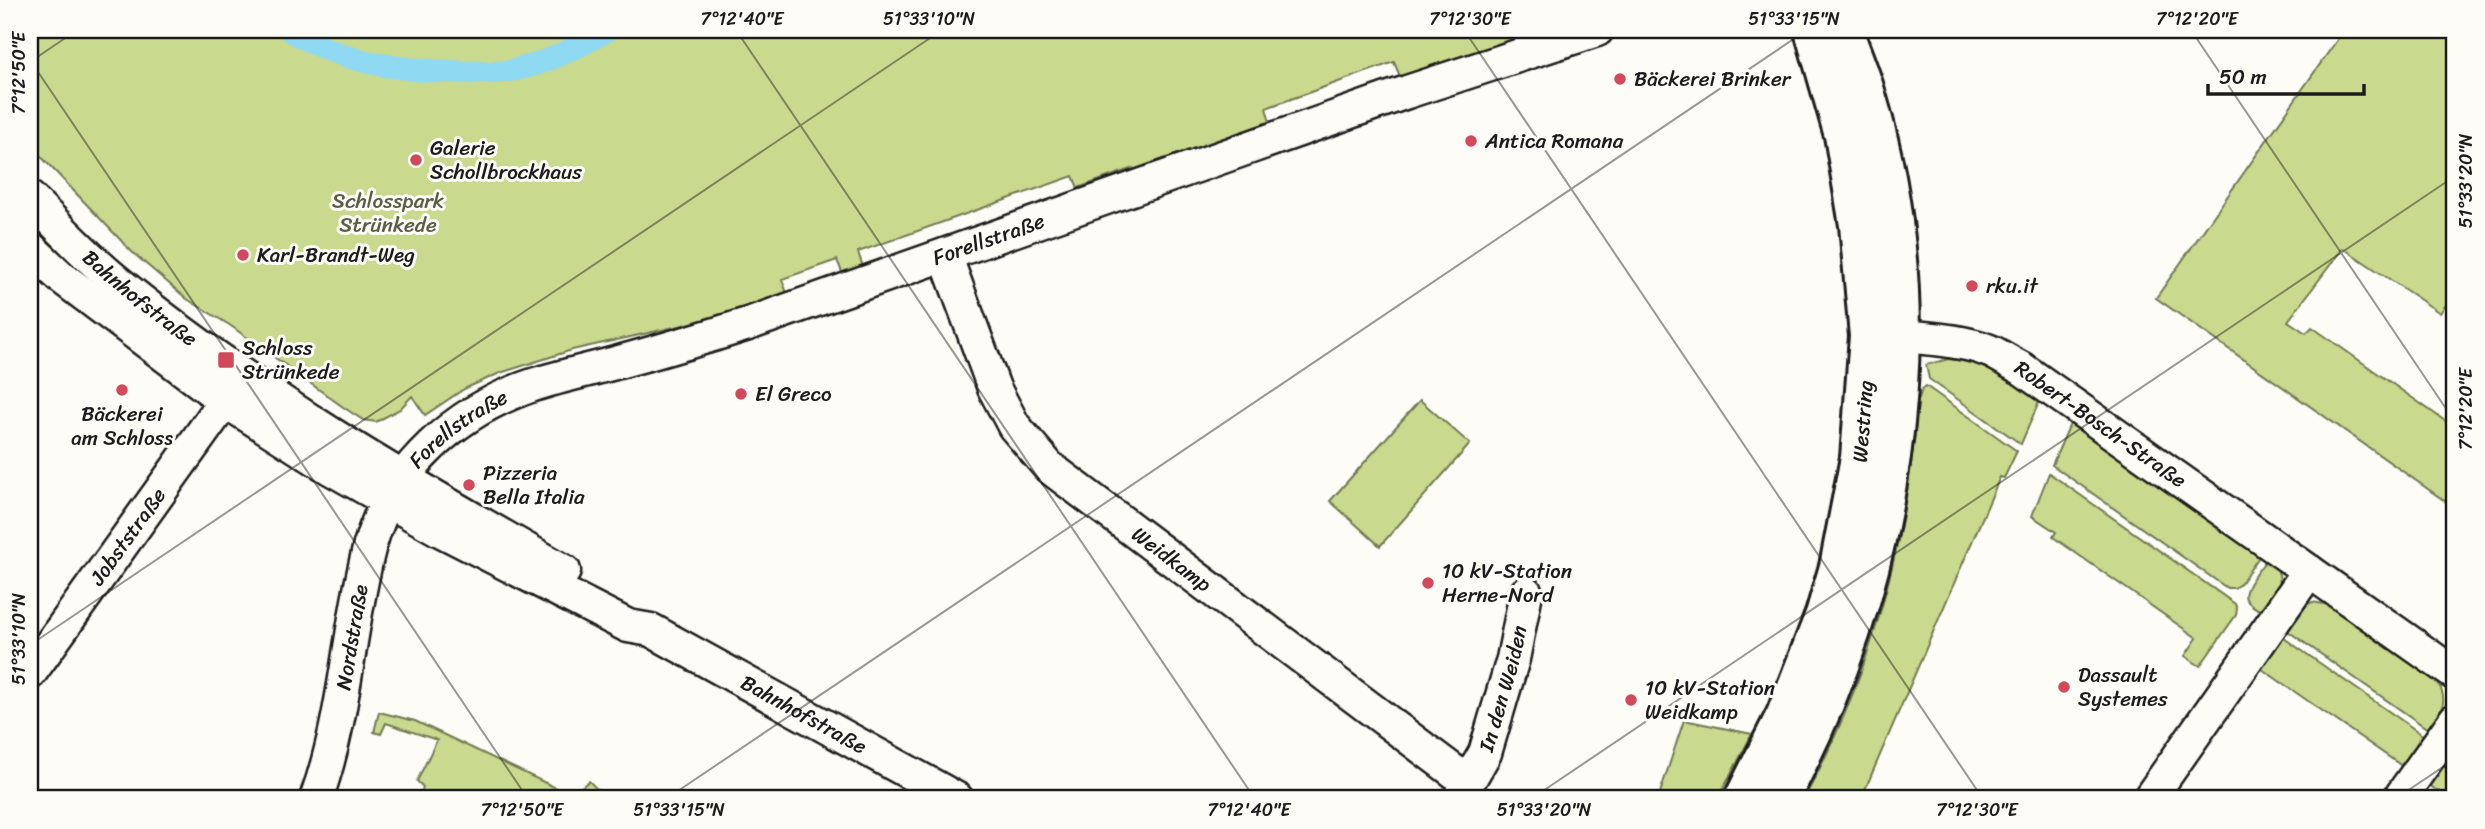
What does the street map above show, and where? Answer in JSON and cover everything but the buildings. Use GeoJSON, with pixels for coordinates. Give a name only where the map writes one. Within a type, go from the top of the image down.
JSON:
{"type":"FeatureCollection","features":[{"type":"Feature","properties":{"kind":"main road","name":"Westring"},"geometry":{"type":"LineString","coordinates":[[1779,799],[1807,744],[1838,670],[1869,572],[1890,460],[1898,374],[1884,336],[1835,99],[1814,30]]}},
{"type":"Feature","properties":{"kind":"main road","name":"Westring"},"geometry":{"type":"LineString","coordinates":[[1744,799],[1776,737],[1810,659],[1839,567],[1884,336],[1894,232],[1866,94],[1843,30]]}},
{"type":"Feature","properties":{"kind":"street","name":"Forellstraße"},"geometry":{"type":"LineString","coordinates":[[395,490],[428,446],[455,425],[484,405],[533,385],[666,350],[748,324],[1408,92],[1597,30]]}},
{"type":"Feature","properties":{"kind":"street","name":"Bahnhofstraße"},"geometry":{"type":"LineString","coordinates":[[30,198],[114,278],[395,490]]}},
{"type":"Feature","properties":{"kind":"street"},"geometry":{"type":"LineString","coordinates":[[32,255],[58,226]]}},
{"type":"Feature","properties":{"kind":"street","name":"Bahnhofstraße"},"geometry":{"type":"LineString","coordinates":[[32,255],[225,401],[395,490],[628,626],[650,630],[957,799]]}},
{"type":"Feature","properties":{"kind":"street","name":"Weidkamp"},"geometry":{"type":"LineString","coordinates":[[945,255],[994,388],[1014,426],[1049,467],[1463,791]]}},
{"type":"Feature","properties":{"kind":"street","name":"Robert-Bosch-Straße"},"geometry":{"type":"LineString","coordinates":[[1884,336],[1969,346],[1990,351],[2021,368],[2455,674]]}},
{"type":"Feature","properties":{"kind":"street","name":"Jobststraße"},"geometry":{"type":"LineString","coordinates":[[30,673],[225,401]]}},
{"type":"Feature","properties":{"kind":"street","name":"Nordstraße"},"geometry":{"type":"LineString","coordinates":[[316,799],[335,739],[370,545],[395,490]]}},
{"type":"Feature","properties":{"kind":"street"},"geometry":{"type":"LineString","coordinates":[[2149,799],[2309,571]]}},
{"type":"Feature","properties":{"kind":"street","name":"In den Weiden"},"geometry":{"type":"LineString","coordinates":[[1463,791],[1485,753],[1513,659],[1526,593]]}},
{"type":"Feature","properties":{"kind":"street"},"geometry":{"type":"LineString","coordinates":[[2399,799],[2455,720]]}},
{"type":"Feature","properties":{"kind":"green space","name":"Schlosspark Strünkede"},"geometry":{"type":"Polygon","coordinates":[[[30,30],[1541,30],[1401,79],[1394,62],[1266,108],[1271,126],[1135,174],[1133,168],[1078,188],[1073,176],[858,252],[864,270],[844,277],[837,260],[782,279],[788,296],[733,314],[572,350],[500,373],[464,389],[425,415],[412,396],[400,409],[376,422],[363,420],[343,407],[231,326],[187,299],[132,252],[30,145],[30,30]]]}},
{"type":"Feature","properties":{"kind":"green space"},"geometry":{"type":"Polygon","coordinates":[[[2344,30],[2455,30],[2455,292],[2440,313],[2343,248],[2288,321],[2306,333],[2312,327],[2455,428],[2455,508],[2156,298],[2344,30]]]}},
{"type":"Feature","properties":{"kind":"green space"},"geometry":{"type":"Polygon","coordinates":[[[1948,359],[1982,363],[2042,395],[2021,444],[1929,379],[1926,365],[1948,359]]]}},
{"type":"Feature","properties":{"kind":"green space"},"geometry":{"type":"Polygon","coordinates":[[[1926,386],[2017,451],[2004,478],[2000,477],[1861,799],[1804,799],[1849,704],[1882,606],[1905,505],[1918,401],[1922,389],[1926,386]]]}},
{"type":"Feature","properties":{"kind":"green space"},"geometry":{"type":"Polygon","coordinates":[[[1420,400],[1470,444],[1380,546],[1330,501],[1420,400]]]}},
{"type":"Feature","properties":{"kind":"green space"},"geometry":{"type":"Polygon","coordinates":[[[2073,417],[2263,551],[2240,584],[2227,588],[2052,465],[2073,417]]]}},
{"type":"Feature","properties":{"kind":"green space"},"geometry":{"type":"Polygon","coordinates":[[[2049,473],[2235,604],[2236,615],[2200,666],[2185,656],[2197,638],[2053,537],[2056,532],[2032,516],[2049,473]]]}},
{"type":"Feature","properties":{"kind":"green space"},"geometry":{"type":"Polygon","coordinates":[[[2269,556],[2280,579],[2274,598],[2264,613],[2249,603],[2245,595],[2249,583],[2269,556]]]}},
{"type":"Feature","properties":{"kind":"green space"},"geometry":{"type":"Polygon","coordinates":[[[2312,602],[2330,605],[2437,681],[2443,701],[2428,729],[2285,629],[2303,607],[2312,602]]]}},
{"type":"Feature","properties":{"kind":"green space"},"geometry":{"type":"Polygon","coordinates":[[[2281,636],[2424,736],[2402,766],[2259,667],[2281,636]]]}},
{"type":"Feature","properties":{"kind":"green space"},"geometry":{"type":"Polygon","coordinates":[[[379,712],[415,721],[571,795],[589,781],[607,799],[426,799],[420,795],[423,787],[417,781],[437,740],[386,723],[381,734],[374,732],[379,712]]]}},
{"type":"Feature","properties":{"kind":"green space"},"geometry":{"type":"Polygon","coordinates":[[[1684,720],[1752,734],[1718,799],[1658,799],[1684,720]]]}},
{"type":"Feature","properties":{"kind":"green space"},"geometry":{"type":"Polygon","coordinates":[[[2450,754],[2455,758],[2455,799],[2449,799],[2429,785],[2450,754]]]}},
{"type":"Feature","properties":{"kind":"waterway"},"geometry":{"type":"LineString","coordinates":[[290,30],[331,51],[374,63],[419,70],[490,72],[527,67],[551,59],[608,30]]}},
{"type":"Feature","properties":{"kind":"place","name":"Bäckerei Brinker"},"geometry":{"type":"Point","coordinates":[1620,79]}},
{"type":"Feature","properties":{"kind":"place","name":"Antica Romana"},"geometry":{"type":"Point","coordinates":[1471,141]}},
{"type":"Feature","properties":{"kind":"place","name":"Galerie Schollbrockhaus"},"geometry":{"type":"Point","coordinates":[416,160]}},
{"type":"Feature","properties":{"kind":"place","name":"Karl-Brandt-Weg"},"geometry":{"type":"Point","coordinates":[243,255]}},
{"type":"Feature","properties":{"kind":"place","name":"rku.it"},"geometry":{"type":"Point","coordinates":[1972,286]}},
{"type":"Feature","properties":{"kind":"place","name":"Schloss Strünkede"},"geometry":{"type":"Point","coordinates":[226,360]}},
{"type":"Feature","properties":{"kind":"place","name":"Bäckerei am Schloss"},"geometry":{"type":"Point","coordinates":[122,390]}},
{"type":"Feature","properties":{"kind":"place","name":"El Greco"},"geometry":{"type":"Point","coordinates":[741,394]}},
{"type":"Feature","properties":{"kind":"place","name":"Pizzeria Bella Italia"},"geometry":{"type":"Point","coordinates":[469,485]}},
{"type":"Feature","properties":{"kind":"place","name":"10 kV-Station Herne-Nord"},"geometry":{"type":"Point","coordinates":[1428,583]}},
{"type":"Feature","properties":{"kind":"place","name":"Dassault Systemes"},"geometry":{"type":"Point","coordinates":[2064,687]}},
{"type":"Feature","properties":{"kind":"place","name":"10 kV-Station Weidkamp"},"geometry":{"type":"Point","coordinates":[1631,700]}}]}
